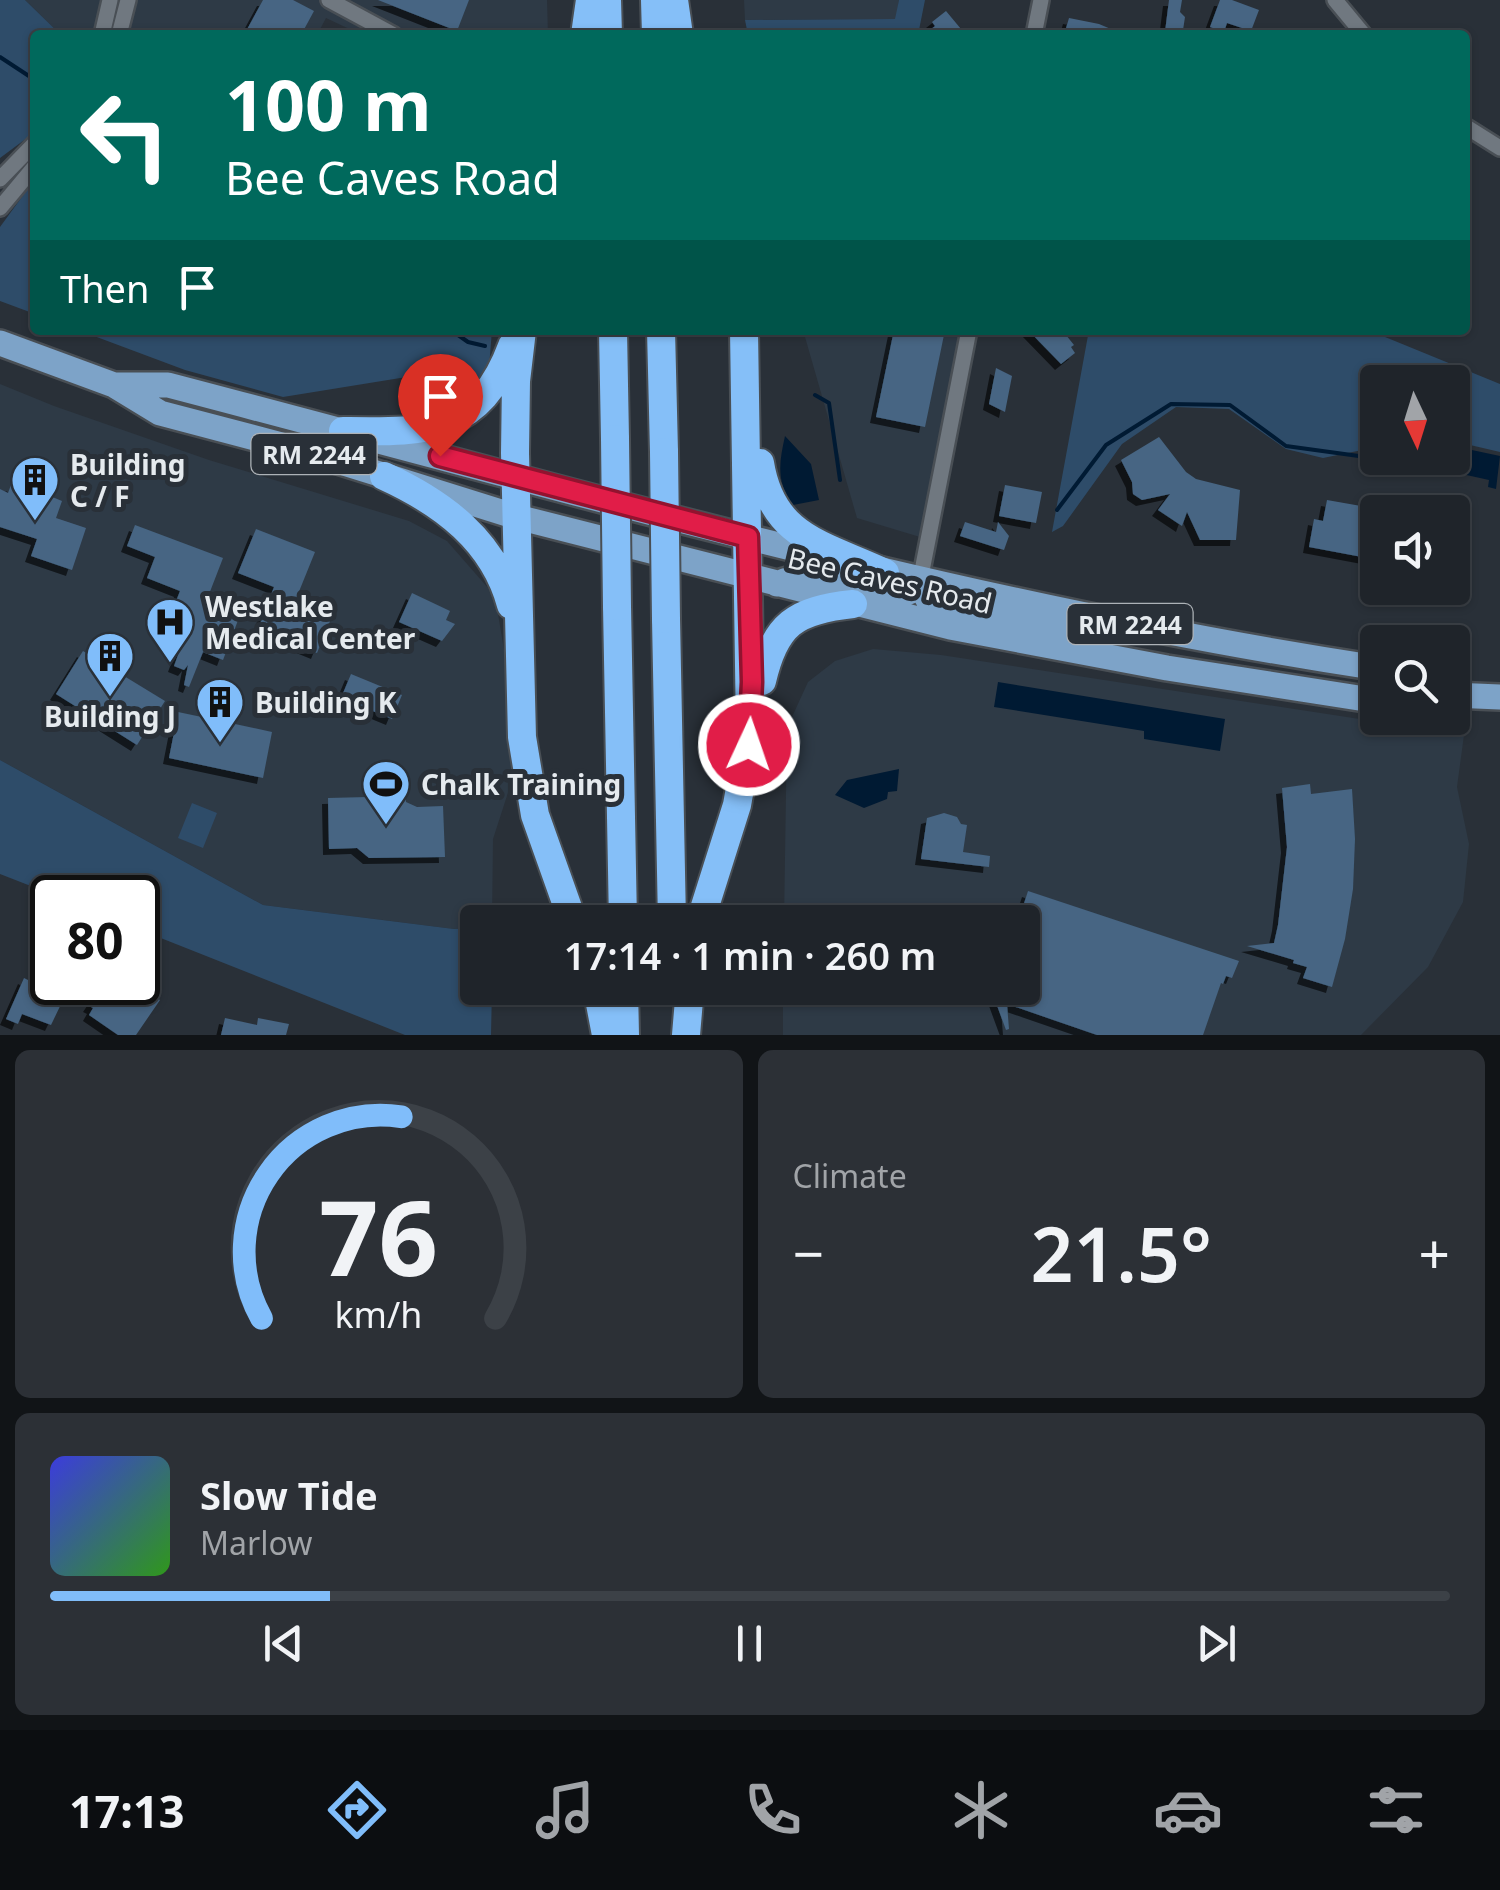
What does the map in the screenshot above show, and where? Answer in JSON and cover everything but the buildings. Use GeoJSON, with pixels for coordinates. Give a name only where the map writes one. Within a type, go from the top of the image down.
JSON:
{"type":"FeatureCollection","features":[{"type":"Feature","properties":{"kind":"highway"},"geometry":{"type":"LineString","coordinates":[[586,30],[590,0]]}},
{"type":"Feature","properties":{"kind":"highway"},"geometry":{"type":"LineString","coordinates":[[608,0],[608,30]]}},
{"type":"Feature","properties":{"kind":"highway"},"geometry":{"type":"LineString","coordinates":[[655,0],[656,30]]}},
{"type":"Feature","properties":{"kind":"highway"},"geometry":{"type":"LineString","coordinates":[[674,0],[678,30]]}},
{"type":"Feature","properties":{"kind":"highway"},"geometry":{"type":"LineString","coordinates":[[343,431],[419,431],[453,420],[493,385],[518,335]]}},
{"type":"Feature","properties":{"kind":"highway"},"geometry":{"type":"LineString","coordinates":[[520,335],[516,476],[522,737],[526,776],[540,834],[567,905]]}},
{"type":"Feature","properties":{"kind":"highway"},"geometry":{"type":"LineString","coordinates":[[613,335],[623,905]]}},
{"type":"Feature","properties":{"kind":"highway"},"geometry":{"type":"LineString","coordinates":[[661,335],[672,905]]}},
{"type":"Feature","properties":{"kind":"highway"},"geometry":{"type":"LineString","coordinates":[[744,335],[748,537],[763,581],[750,732]]}},
{"type":"Feature","properties":{"kind":"highway"},"geometry":{"type":"LineString","coordinates":[[746,383],[764,486],[777,513],[798,531],[885,573]]}},
{"type":"Feature","properties":{"kind":"highway"},"geometry":{"type":"LineString","coordinates":[[384,476],[434,503],[482,544],[502,576],[519,639]]}},
{"type":"Feature","properties":{"kind":"highway"},"geometry":{"type":"LineString","coordinates":[[705,905],[737,805],[768,654],[783,629],[812,610],[853,604]]}},
{"type":"Feature","properties":{"kind":"highway"},"geometry":{"type":"LineString","coordinates":[[600,1005],[606,1035]]}},
{"type":"Feature","properties":{"kind":"highway"},"geometry":{"type":"LineString","coordinates":[[624,1005],[625,1035]]}},
{"type":"Feature","properties":{"kind":"highway"},"geometry":{"type":"LineString","coordinates":[[673,1005],[674,1035]]}},
{"type":"Feature","properties":{"kind":"highway"},"geometry":{"type":"LineString","coordinates":[[686,1035],[689,1005]]}},
{"type":"Feature","properties":{"kind":"main road","name":"Bee Caves Road"},"geometry":{"type":"LineString","coordinates":[[0,343],[114,386],[160,413],[517,517],[986,635],[1360,699]]}},
{"type":"Feature","properties":{"kind":"main road","name":"Bee Caves Road"},"geometry":{"type":"LineString","coordinates":[[114,386],[168,385],[920,581],[1160,630],[1360,665]]}},
{"type":"Feature","properties":{"kind":"main road"},"geometry":{"type":"LineString","coordinates":[[763,581],[817,575],[896,595],[909,592],[920,581],[927,598],[938,606],[1044,629],[1168,668]]}},
{"type":"Feature","properties":{"kind":"main road"},"geometry":{"type":"LineString","coordinates":[[1470,696],[1500,697]]}},
{"type":"Feature","properties":{"kind":"street"},"geometry":{"type":"LineString","coordinates":[[103,30],[110,0]]}},
{"type":"Feature","properties":{"kind":"street"},"geometry":{"type":"LineString","coordinates":[[120,30],[128,0]]}},
{"type":"Feature","properties":{"kind":"street"},"geometry":{"type":"LineString","coordinates":[[329,0],[385,30]]}},
{"type":"Feature","properties":{"kind":"street"},"geometry":{"type":"LineString","coordinates":[[1035,30],[1042,0]]}},
{"type":"Feature","properties":{"kind":"street"},"geometry":{"type":"LineString","coordinates":[[1335,0],[1360,30]]}},
{"type":"Feature","properties":{"kind":"street"},"geometry":{"type":"LineString","coordinates":[[1470,129],[1500,148]]}},
{"type":"Feature","properties":{"kind":"street"},"geometry":{"type":"LineString","coordinates":[[0,179],[30,148]]}},
{"type":"Feature","properties":{"kind":"street"},"geometry":{"type":"LineString","coordinates":[[0,208],[30,172]]}},
{"type":"Feature","properties":{"kind":"street"},"geometry":{"type":"LineString","coordinates":[[920,581],[968,335]]}},
{"type":"Feature","properties":{"kind":"shaded area"},"geometry":{"type":"Polygon","coordinates":[[[0,0],[25,0],[56,30],[30,30],[30,136],[0,158],[0,0]]]}},
{"type":"Feature","properties":{"kind":"shaded area"},"geometry":{"type":"Polygon","coordinates":[[[25,0],[547,0],[548,30],[351,30],[326,18],[320,30],[56,30],[25,0]]]}},
{"type":"Feature","properties":{"kind":"shaded area"},"geometry":{"type":"Polygon","coordinates":[[[744,0],[899,0],[896,19],[745,20],[744,0]]]}},
{"type":"Feature","properties":{"kind":"shaded area"},"geometry":{"type":"Polygon","coordinates":[[[899,0],[925,0],[919,30],[747,30],[745,20],[895,19],[899,0]]]}},
{"type":"Feature","properties":{"kind":"shaded area"},"geometry":{"type":"Polygon","coordinates":[[[30,186],[30,312],[0,301],[0,227],[30,186]]]}},
{"type":"Feature","properties":{"kind":"shaded area"},"geometry":{"type":"Polygon","coordinates":[[[91,335],[492,335],[488,380],[425,374],[283,397],[185,370],[91,335]]]}},
{"type":"Feature","properties":{"kind":"shaded area"},"geometry":{"type":"Polygon","coordinates":[[[804,335],[968,335],[930,540],[857,518],[804,335]]]}},
{"type":"Feature","properties":{"kind":"shaded area"},"geometry":{"type":"Polygon","coordinates":[[[1088,335],[1380,335],[1454,365],[1360,365],[1360,450],[1323,458],[1286,449],[1229,409],[1176,407],[1122,444],[1063,526],[1052,532],[1088,335]]]}},
{"type":"Feature","properties":{"kind":"shaded area"},"geometry":{"type":"Polygon","coordinates":[[[1470,372],[1500,384],[1500,452],[1470,445],[1470,372]]]}},
{"type":"Feature","properties":{"kind":"shaded area","name":"Westlake Medical Center"},"geometry":{"type":"Polygon","coordinates":[[[0,384],[209,460],[409,521],[447,541],[495,596],[508,674],[514,774],[493,839],[492,905],[460,905],[460,929],[263,905],[0,760],[0,384]]]}},
{"type":"Feature","properties":{"kind":"shaded area"},"geometry":{"type":"Polygon","coordinates":[[[785,436],[811,464],[819,500],[793,505],[788,497],[780,472],[785,436]]]}},
{"type":"Feature","properties":{"kind":"shaded area"},"geometry":{"type":"Polygon","coordinates":[[[1470,450],[1500,456],[1496,489],[1488,487],[1489,480],[1466,475],[1470,475],[1470,450]]]}},
{"type":"Feature","properties":{"kind":"shaded area"},"geometry":{"type":"Polygon","coordinates":[[[873,649],[941,655],[1360,719],[1360,735],[1464,735],[1457,787],[1469,844],[1463,902],[1428,967],[1361,1035],[783,1035],[783,1005],[1040,1005],[1040,905],[784,905],[787,728],[808,682],[835,661],[873,649]]]}},
{"type":"Feature","properties":{"kind":"shaded area"},"geometry":{"type":"Polygon","coordinates":[[[998,682],[1225,719],[1220,751],[1144,739],[1144,731],[994,707],[998,682]]]}},
{"type":"Feature","properties":{"kind":"shaded area"},"geometry":{"type":"Polygon","coordinates":[[[0,760],[263,905],[460,929],[460,1005],[492,1005],[491,1035],[405,1035],[160,938],[160,875],[30,875],[30,886],[0,874],[0,760]]]}},
{"type":"Feature","properties":{"kind":"shaded area"},"geometry":{"type":"Polygon","coordinates":[[[899,769],[897,791],[888,792],[887,799],[864,808],[835,795],[847,780],[899,769]]]}},
{"type":"Feature","properties":{"kind":"shaded area"},"geometry":{"type":"Polygon","coordinates":[[[192,803],[217,813],[203,848],[178,838],[192,803]]]}},
{"type":"Feature","properties":{"kind":"waterway"},"geometry":{"type":"LineString","coordinates":[[0,57],[30,77]]}},
{"type":"Feature","properties":{"kind":"waterway"},"geometry":{"type":"LineString","coordinates":[[458,335],[485,346]]}},
{"type":"Feature","properties":{"kind":"waterway"},"geometry":{"type":"LineString","coordinates":[[815,395],[829,403],[840,480]]}},
{"type":"Feature","properties":{"kind":"waterway"},"geometry":{"type":"LineString","coordinates":[[1057,510],[1106,445],[1171,404],[1230,405],[1286,446],[1360,456]]}},
{"type":"Feature","properties":{"kind":"place","name":"Building C / F"},"geometry":{"type":"Point","coordinates":[35,522]}},
{"type":"Feature","properties":{"kind":"place","name":"Westlake Medical Center"},"geometry":{"type":"Point","coordinates":[170,664]}},
{"type":"Feature","properties":{"kind":"place","name":"Building J"},"geometry":{"type":"Point","coordinates":[110,698]}},
{"type":"Feature","properties":{"kind":"place","name":"Building K"},"geometry":{"type":"Point","coordinates":[220,744]}},
{"type":"Feature","properties":{"kind":"place","name":"Chalk Training"},"geometry":{"type":"Point","coordinates":[386,826]}},
{"type":"Feature","properties":{"kind":"route"},"geometry":{"type":"LineString","coordinates":[[440,456],[748,537],[752,682],[749,745]]}}]}
